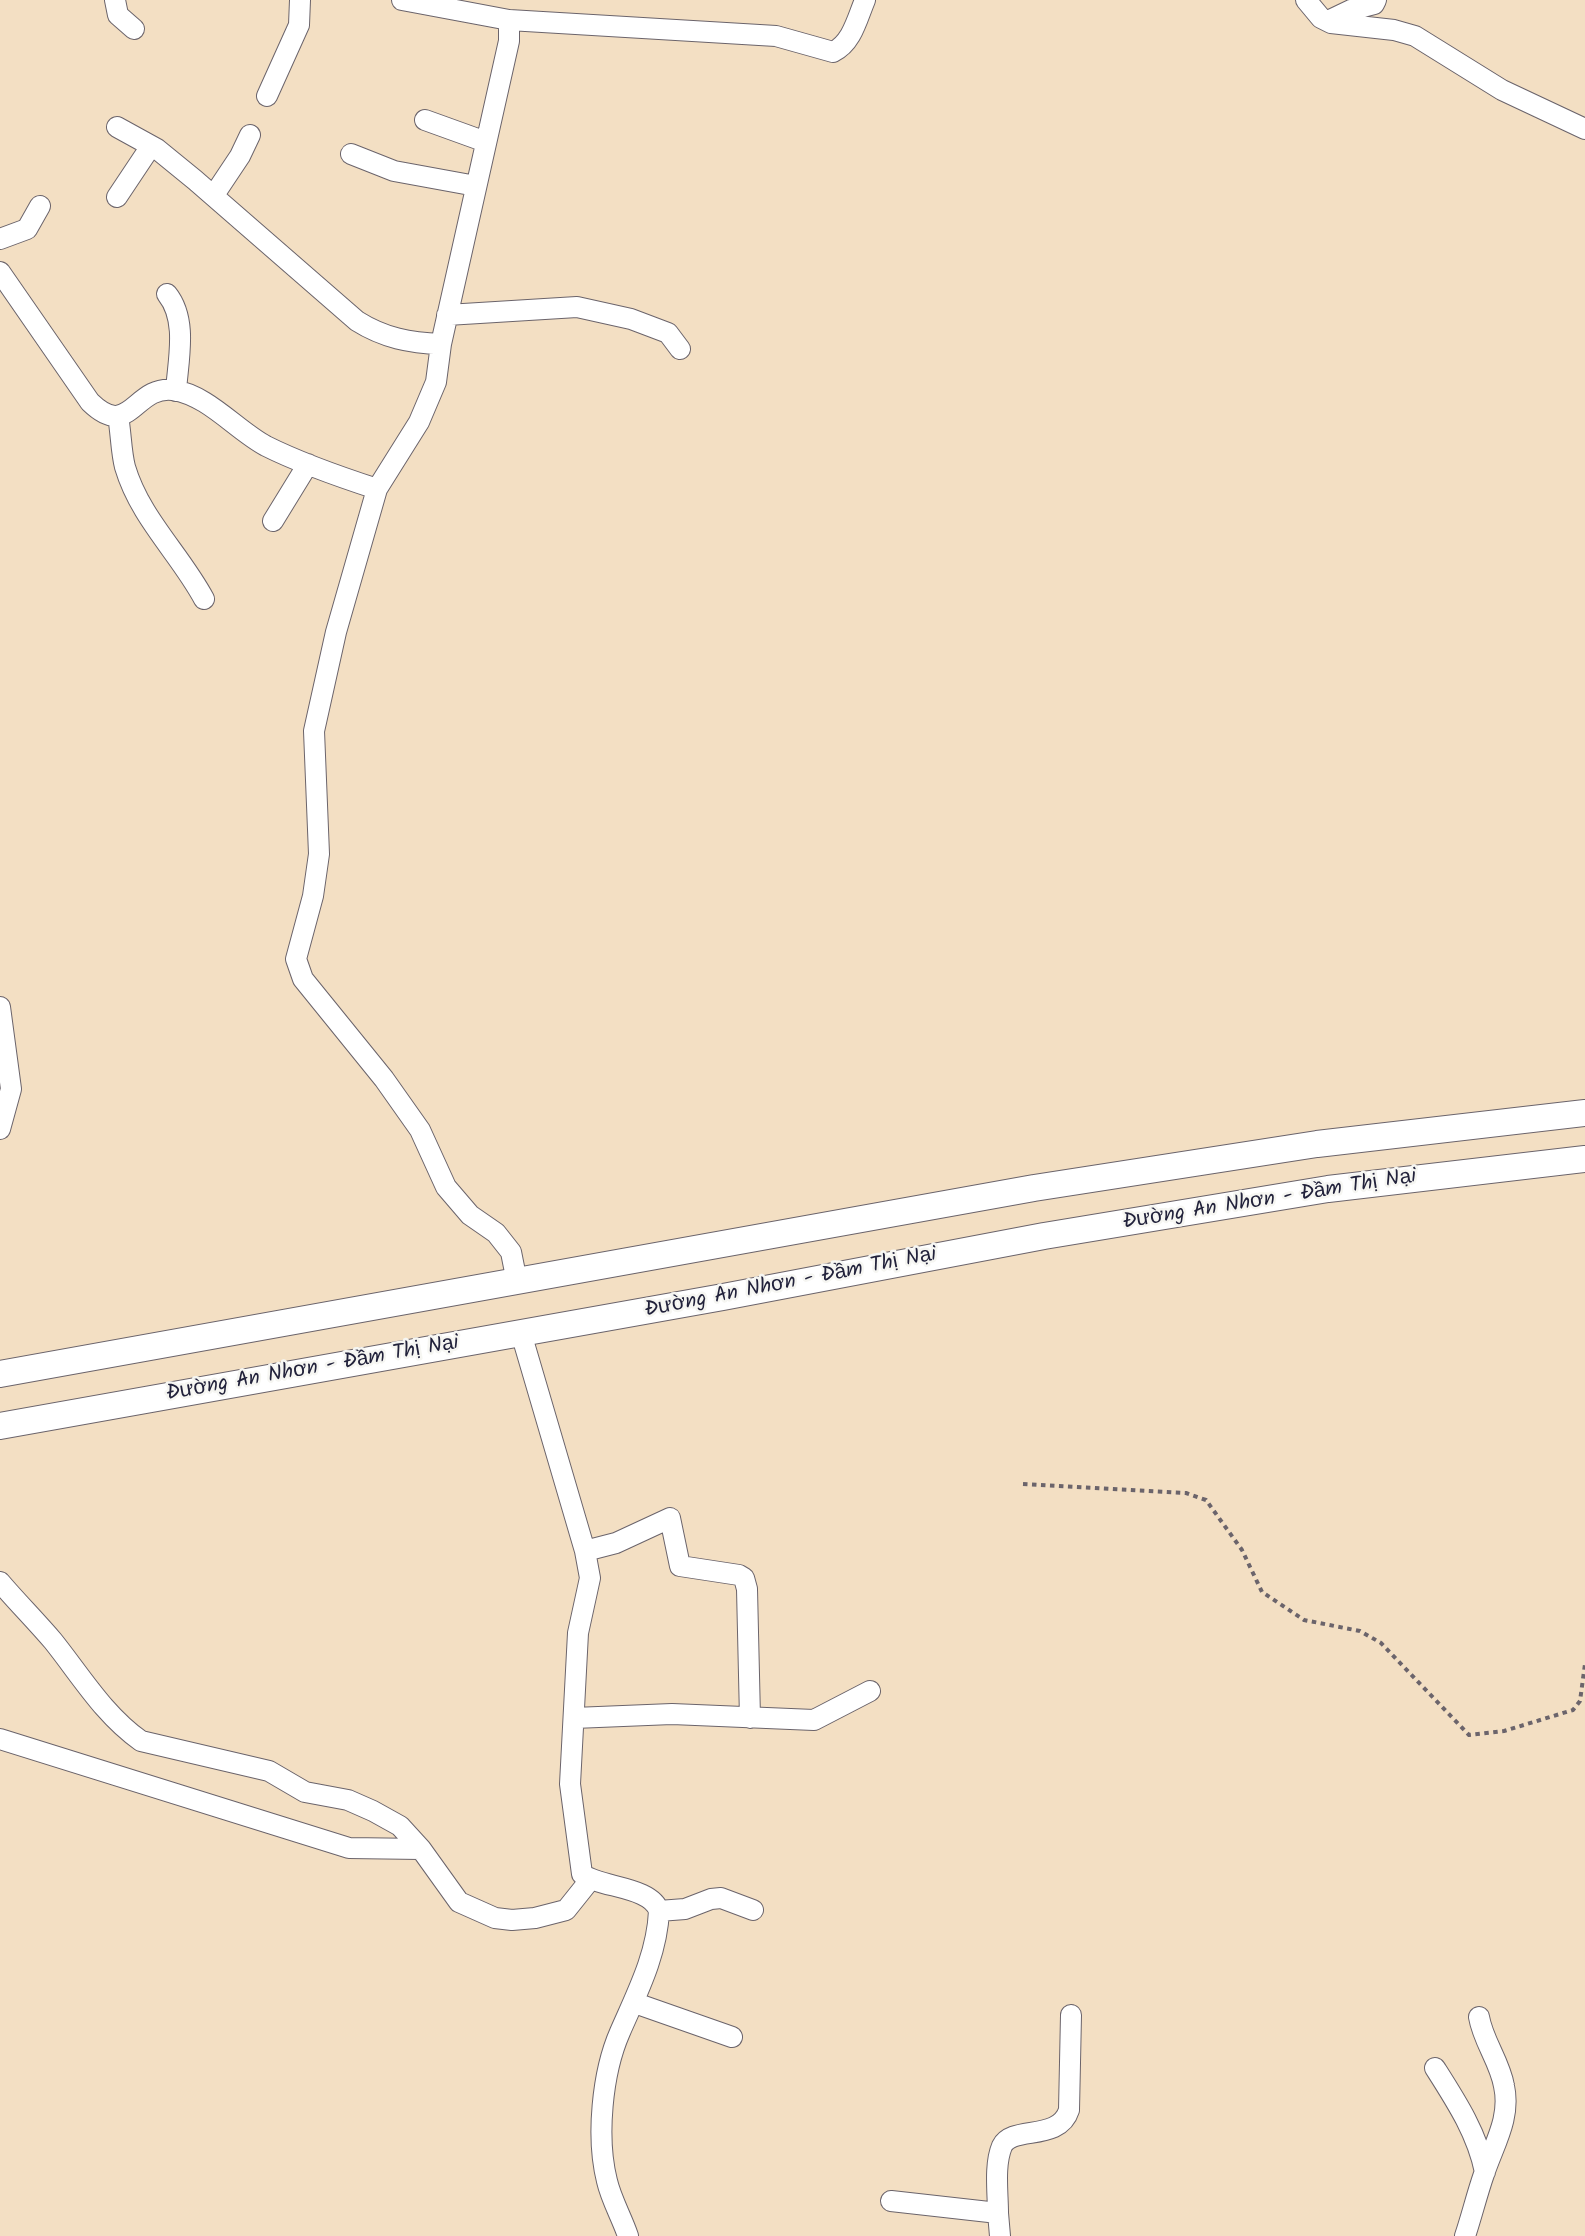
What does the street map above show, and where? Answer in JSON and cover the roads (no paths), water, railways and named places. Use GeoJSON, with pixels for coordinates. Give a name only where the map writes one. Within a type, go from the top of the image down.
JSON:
{"type":"FeatureCollection","features":[{"type":"Feature","properties":{"kind":"main road"},"geometry":{"type":"LineString","coordinates":[[0,1374],[1058,1184],[1317,1144],[1585,1113]]}},
{"type":"Feature","properties":{"kind":"main road","name":"Đường An Nhơn - Đầm Thị Nại"},"geometry":{"type":"LineString","coordinates":[[0,1426],[1044,1236],[1328,1189],[1585,1159]]}},
{"type":"Feature","properties":{"kind":"street"},"geometry":{"type":"LineString","coordinates":[[115,0],[118,15],[134,29]]}},
{"type":"Feature","properties":{"kind":"street"},"geometry":{"type":"LineString","coordinates":[[267,96],[299,25],[300,0]]}},
{"type":"Feature","properties":{"kind":"street"},"geometry":{"type":"LineString","coordinates":[[402,0],[437,2],[509,20],[776,36],[832,52],[851,36],[865,0]]}},
{"type":"Feature","properties":{"kind":"street"},"geometry":{"type":"LineString","coordinates":[[1306,0],[1321,18],[1328,21],[1415,36],[1502,90],[1585,129]]}},
{"type":"Feature","properties":{"kind":"street"},"geometry":{"type":"LineString","coordinates":[[1328,21],[1351,10],[1374,4],[1376,0]]}},
{"type":"Feature","properties":{"kind":"street"},"geometry":{"type":"LineString","coordinates":[[509,20],[509,41],[447,315],[435,382],[419,422],[377,489],[336,632],[314,731],[319,854],[313,896],[296,959],[303,979],[384,1079],[420,1130],[446,1187],[470,1215],[496,1233],[511,1252],[517,1282]]}},
{"type":"Feature","properties":{"kind":"street"},"geometry":{"type":"LineString","coordinates":[[425,120],[486,142]]}},
{"type":"Feature","properties":{"kind":"street"},"geometry":{"type":"LineString","coordinates":[[117,127],[151,146],[214,195],[357,321],[375,332],[411,343],[441,344]]}},
{"type":"Feature","properties":{"kind":"street"},"geometry":{"type":"LineString","coordinates":[[214,195],[240,156],[250,135]]}},
{"type":"Feature","properties":{"kind":"street"},"geometry":{"type":"LineString","coordinates":[[117,197],[151,146]]}},
{"type":"Feature","properties":{"kind":"street"},"geometry":{"type":"LineString","coordinates":[[351,154],[394,171],[476,186]]}},
{"type":"Feature","properties":{"kind":"street"},"geometry":{"type":"LineString","coordinates":[[0,238],[27,229],[40,206]]}},
{"type":"Feature","properties":{"kind":"street"},"geometry":{"type":"LineString","coordinates":[[0,272],[90,402],[102,413],[114,418],[156,392],[176,391],[199,400],[265,445],[308,464],[377,489]]}},
{"type":"Feature","properties":{"kind":"street"},"geometry":{"type":"LineString","coordinates":[[167,294],[178,312],[180,331],[176,391]]}},
{"type":"Feature","properties":{"kind":"street"},"geometry":{"type":"LineString","coordinates":[[447,315],[577,308],[632,319],[668,333],[680,349]]}},
{"type":"Feature","properties":{"kind":"street"},"geometry":{"type":"LineString","coordinates":[[118,416],[124,465],[132,485],[155,529],[189,571],[204,599]]}},
{"type":"Feature","properties":{"kind":"street"},"geometry":{"type":"LineString","coordinates":[[273,521],[308,464]]}},
{"type":"Feature","properties":{"kind":"street"},"geometry":{"type":"LineString","coordinates":[[0,1007],[11,1089],[0,1129]]}},
{"type":"Feature","properties":{"kind":"street"},"geometry":{"type":"LineString","coordinates":[[521,1333],[591,1578],[578,1633],[570,1784],[582,1874],[590,1880],[627,1889],[650,1899],[659,1911],[652,1952],[635,2004],[614,2050],[604,2097],[602,2144],[607,2183],[628,2236]]}},
{"type":"Feature","properties":{"kind":"street"},"geometry":{"type":"LineString","coordinates":[[585,1551],[616,1543],[670,1518],[680,1566],[739,1575],[744,1578],[747,1589],[750,1718]]}},
{"type":"Feature","properties":{"kind":"street"},"geometry":{"type":"LineString","coordinates":[[0,1582],[125,1730],[141,1741],[269,1772],[305,1791],[348,1800],[400,1826],[421,1849],[459,1902],[495,1918],[512,1920],[535,1918],[566,1910],[590,1880]]}},
{"type":"Feature","properties":{"kind":"street"},"geometry":{"type":"LineString","coordinates":[[574,1718],[672,1714],[814,1720],[870,1690]]}},
{"type":"Feature","properties":{"kind":"street"},"geometry":{"type":"LineString","coordinates":[[0,1739],[349,1848],[421,1849]]}},
{"type":"Feature","properties":{"kind":"street"},"geometry":{"type":"LineString","coordinates":[[659,1911],[685,1909],[711,1899],[721,1898],[753,1910]]}},
{"type":"Feature","properties":{"kind":"street"},"geometry":{"type":"LineString","coordinates":[[635,2004],[732,2037]]}},
{"type":"Feature","properties":{"kind":"street"},"geometry":{"type":"LineString","coordinates":[[1000,2236],[999,2158],[1003,2144],[1010,2138],[1058,2126],[1066,2120],[1069,2110],[1071,2015]]}},
{"type":"Feature","properties":{"kind":"street"},"geometry":{"type":"LineString","coordinates":[[1465,2236],[1503,2124],[1507,2105],[1504,2083],[1481,2029],[1479,2017]]}},
{"type":"Feature","properties":{"kind":"street"},"geometry":{"type":"LineString","coordinates":[[1435,2067],[1466,2118],[1479,2146],[1485,2172]]}},
{"type":"Feature","properties":{"kind":"street"},"geometry":{"type":"LineString","coordinates":[[891,2201],[998,2213]]}}]}
